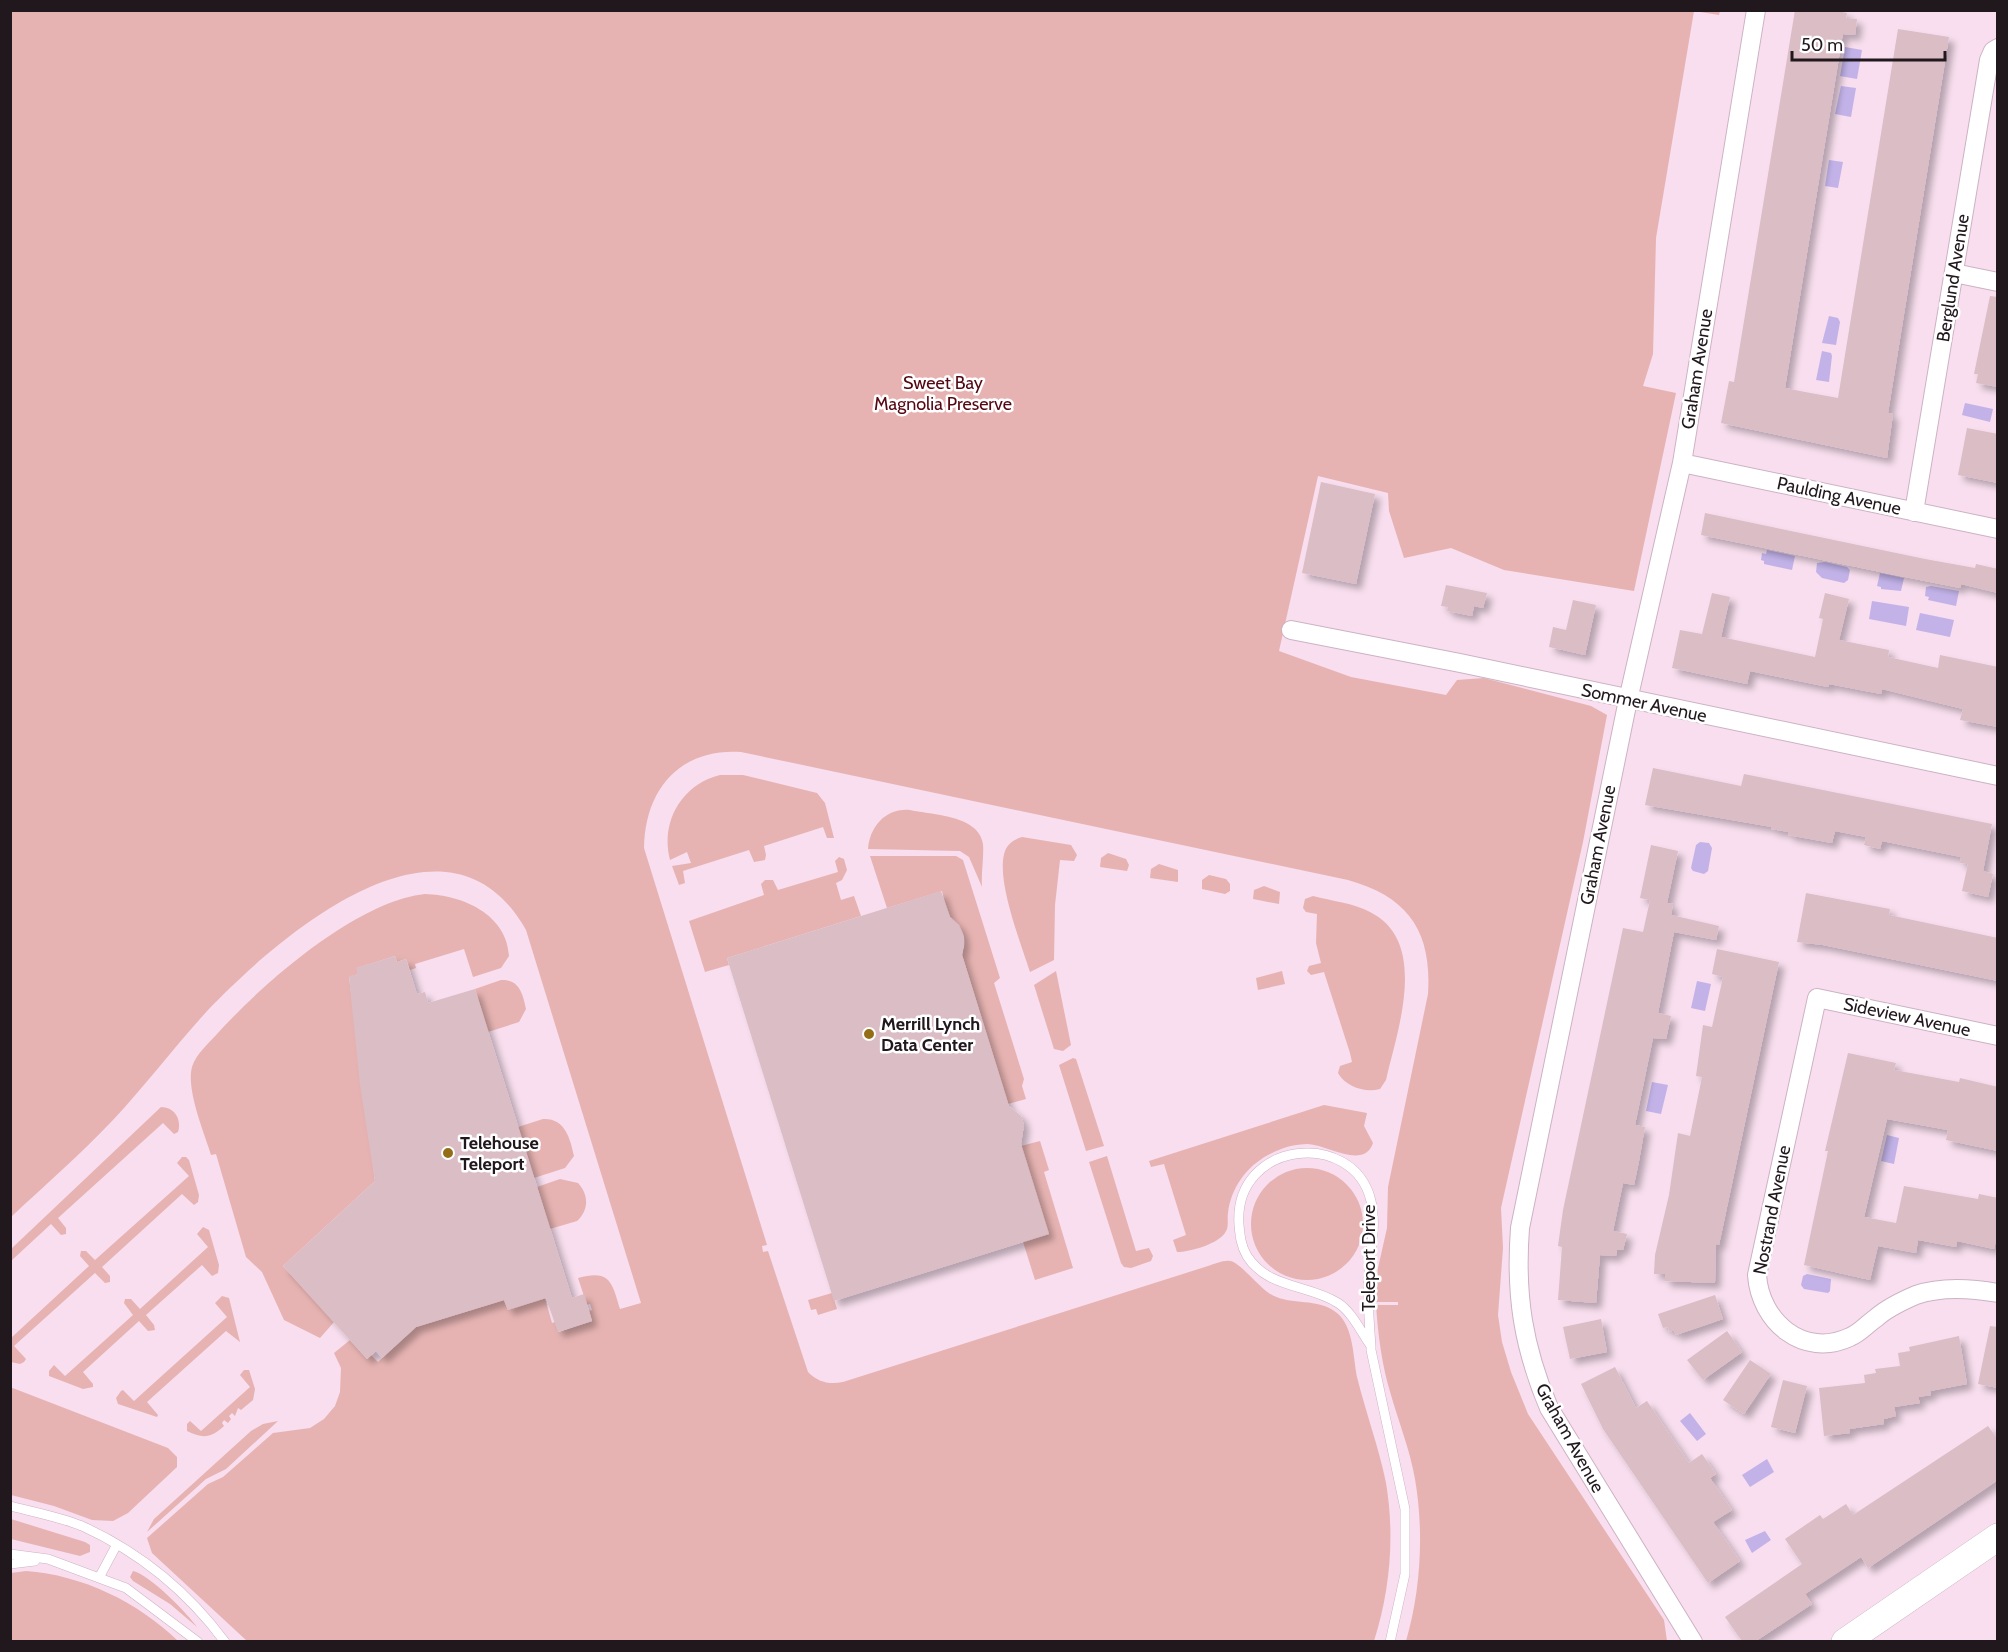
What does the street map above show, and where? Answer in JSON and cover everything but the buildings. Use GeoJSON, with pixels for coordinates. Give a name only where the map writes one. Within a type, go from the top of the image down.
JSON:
{"type":"FeatureCollection","features":[{"type":"Feature","properties":{"kind":"main road"},"geometry":{"type":"LineString","coordinates":[[1845,1641],[1998,1537]]}},
{"type":"Feature","properties":{"kind":"street","name":"Graham Avenue"},"geometry":{"type":"LineString","coordinates":[[1693,1641],[1549,1408],[1535,1374],[1524,1337],[1518,1298],[1520,1228],[1628,700],[1682,463],[1756,10]]}},
{"type":"Feature","properties":{"kind":"street","name":"Berglund Avenue"},"geometry":{"type":"LineString","coordinates":[[1914,512],[1989,60],[1993,51],[1998,48]]}},
{"type":"Feature","properties":{"kind":"street"},"geometry":{"type":"LineString","coordinates":[[1954,273],[1998,282]]}},
{"type":"Feature","properties":{"kind":"street","name":"Paulding Avenue"},"geometry":{"type":"LineString","coordinates":[[1682,463],[1998,529]]}},
{"type":"Feature","properties":{"kind":"street","name":"Sommer Avenue"},"geometry":{"type":"LineString","coordinates":[[1291,630],[1460,663],[1998,776]]}},
{"type":"Feature","properties":{"kind":"street","name":"Sideview Avenue"},"geometry":{"type":"LineString","coordinates":[[1817,998],[1998,1036]]}},
{"type":"Feature","properties":{"kind":"street","name":"Nostrand Avenue"},"geometry":{"type":"LineString","coordinates":[[1817,998],[1758,1269],[1758,1290],[1764,1308],[1784,1331],[1803,1341],[1833,1342],[1850,1337],[1894,1306],[1916,1295],[1950,1289],[1998,1293]]}},
{"type":"Feature","properties":{"kind":"lane","name":"Teleport Drive"},"geometry":{"type":"LineString","coordinates":[[1371,1346],[1338,1303],[1272,1280],[1257,1269],[1246,1255],[1240,1243],[1239,1203],[1247,1186],[1260,1168],[1276,1158],[1300,1152],[1340,1160],[1366,1185],[1373,1214],[1368,1297],[1371,1346],[1405,1509],[1405,1574],[1390,1641]]}},
{"type":"Feature","properties":{"kind":"lane"},"geometry":{"type":"LineString","coordinates":[[10,1506],[81,1526],[142,1561],[176,1586],[208,1619],[225,1641]]}},
{"type":"Feature","properties":{"kind":"lane"},"geometry":{"type":"LineString","coordinates":[[100,1576],[116,1546]]}},
{"type":"Feature","properties":{"kind":"lane"},"geometry":{"type":"LineString","coordinates":[[10,1554],[48,1559],[100,1576],[126,1588],[198,1641]]}},
{"type":"Feature","properties":{"kind":"lane"},"geometry":{"type":"LineString","coordinates":[[10,1564],[48,1559]]}},
{"type":"Feature","properties":{"kind":"green space","name":"Sweet Bay Magnolia Preserve"},"geometry":{"type":"Polygon","coordinates":[[[10,11],[1694,11],[1656,238],[1653,354],[1643,386],[1676,393],[1634,591],[1504,570],[1451,548],[1404,558],[1389,511],[1388,493],[1318,476],[1279,651],[1351,677],[1446,695],[1457,680],[1484,678],[1591,706],[1607,715],[1583,842],[1501,1208],[1503,1248],[1498,1315],[1502,1342],[1511,1372],[1528,1414],[1664,1620],[1667,1641],[1406,1641],[1418,1581],[1420,1519],[1415,1479],[1385,1373],[1378,1328],[1376,1305],[1398,1305],[1398,1302],[1375,1302],[1378,1268],[1387,1228],[1388,1187],[1428,994],[1426,952],[1421,935],[1401,907],[1387,896],[1348,880],[741,752],[701,757],[684,765],[670,776],[659,790],[651,807],[644,848],[767,1245],[762,1246],[763,1252],[768,1251],[808,1372],[824,1382],[843,1382],[1227,1261],[1245,1271],[1272,1295],[1329,1308],[1343,1319],[1350,1334],[1357,1377],[1383,1470],[1389,1503],[1390,1543],[1387,1583],[1374,1641],[247,1641],[152,1553],[147,1538],[208,1484],[223,1477],[273,1433],[310,1428],[324,1419],[335,1406],[340,1392],[341,1368],[334,1353],[350,1340],[367,1359],[371,1355],[378,1362],[416,1327],[504,1300],[508,1310],[542,1288],[552,1323],[555,1322],[559,1332],[592,1321],[589,1311],[592,1310],[590,1304],[587,1305],[578,1278],[589,1276],[597,1275],[608,1280],[615,1292],[620,1309],[641,1303],[526,930],[493,890],[453,873],[409,874],[364,890],[319,915],[277,947],[208,1010],[101,1133],[11,1217],[10,11]]]}},
{"type":"Feature","properties":{"kind":"green space"},"geometry":{"type":"Polygon","coordinates":[[[1694,11],[1720,11],[1719,15],[1694,11]]]}},
{"type":"Feature","properties":{"kind":"green space"},"geometry":{"type":"Polygon","coordinates":[[[720,775],[743,775],[817,793],[825,803],[834,838],[827,838],[823,827],[764,846],[765,860],[754,862],[749,850],[683,871],[685,883],[679,885],[672,866],[691,863],[687,852],[670,860],[668,832],[671,819],[685,796],[695,787],[720,775]]]}},
{"type":"Feature","properties":{"kind":"green space"},"geometry":{"type":"Polygon","coordinates":[[[910,810],[953,818],[973,827],[980,834],[983,844],[982,887],[969,857],[960,851],[868,849],[872,833],[881,820],[894,812],[910,810]]]}},
{"type":"Feature","properties":{"kind":"green space"},"geometry":{"type":"Polygon","coordinates":[[[1022,837],[1071,845],[1077,855],[1074,861],[1060,860],[1055,905],[1054,960],[1030,972],[1010,911],[1003,878],[1005,851],[1012,842],[1022,837]]]}},
{"type":"Feature","properties":{"kind":"green space"},"geometry":{"type":"Polygon","coordinates":[[[1108,853],[1126,859],[1129,865],[1127,871],[1100,867],[1101,858],[1108,853]]]}},
{"type":"Feature","properties":{"kind":"green space"},"geometry":{"type":"Polygon","coordinates":[[[870,856],[956,856],[963,860],[1000,978],[994,983],[1024,1079],[1022,1086],[1026,1099],[1008,1104],[962,955],[964,936],[948,912],[942,891],[887,908],[870,856]]]}},
{"type":"Feature","properties":{"kind":"green space"},"geometry":{"type":"Polygon","coordinates":[[[839,857],[844,859],[847,870],[842,880],[836,883],[841,900],[854,896],[861,916],[727,958],[729,965],[705,972],[689,921],[764,895],[761,884],[765,880],[773,880],[778,890],[838,872],[835,861],[839,857]]]}},
{"type":"Feature","properties":{"kind":"green space"},"geometry":{"type":"Polygon","coordinates":[[[1159,864],[1178,870],[1178,882],[1150,878],[1151,869],[1159,864]]]}},
{"type":"Feature","properties":{"kind":"green space"},"geometry":{"type":"Polygon","coordinates":[[[1209,875],[1226,879],[1230,884],[1230,891],[1225,894],[1202,889],[1202,880],[1209,875]]]}},
{"type":"Feature","properties":{"kind":"green space"},"geometry":{"type":"Polygon","coordinates":[[[1264,886],[1280,892],[1279,904],[1253,899],[1254,890],[1264,886]]]}},
{"type":"Feature","properties":{"kind":"green space"},"geometry":{"type":"Polygon","coordinates":[[[425,894],[453,898],[467,903],[491,918],[506,941],[509,956],[501,968],[473,977],[464,949],[415,964],[416,968],[410,970],[406,959],[397,962],[395,956],[357,968],[358,974],[349,977],[375,1181],[283,1266],[334,1322],[320,1338],[284,1320],[262,1272],[246,1257],[216,1154],[211,1155],[197,1111],[191,1087],[192,1067],[203,1049],[236,1014],[312,948],[370,912],[398,900],[425,894]]]}},
{"type":"Feature","properties":{"kind":"green space"},"geometry":{"type":"Polygon","coordinates":[[[1313,896],[1350,904],[1370,912],[1388,926],[1399,944],[1404,965],[1405,989],[1402,1013],[1386,1080],[1380,1089],[1356,1088],[1341,1078],[1338,1073],[1340,1066],[1352,1062],[1350,1053],[1324,972],[1311,975],[1307,971],[1309,966],[1321,963],[1316,943],[1317,914],[1306,912],[1303,908],[1305,899],[1313,896]]]}},
{"type":"Feature","properties":{"kind":"green space"},"geometry":{"type":"Polygon","coordinates":[[[1056,971],[1071,1045],[1063,1051],[1054,1049],[1034,985],[1056,971]]]}},
{"type":"Feature","properties":{"kind":"green space"},"geometry":{"type":"Polygon","coordinates":[[[1282,971],[1285,984],[1258,990],[1256,978],[1282,971]]]}},
{"type":"Feature","properties":{"kind":"green space"},"geometry":{"type":"Polygon","coordinates":[[[507,980],[516,985],[522,993],[526,1009],[519,1022],[488,1032],[475,989],[507,980]]]}},
{"type":"Feature","properties":{"kind":"green space"},"geometry":{"type":"Polygon","coordinates":[[[1073,1058],[1076,1059],[1104,1146],[1086,1151],[1059,1065],[1073,1058]]]}},
{"type":"Feature","properties":{"kind":"green space"},"geometry":{"type":"Polygon","coordinates":[[[1324,1105],[1367,1113],[1364,1126],[1373,1143],[1368,1151],[1362,1155],[1354,1155],[1303,1144],[1268,1155],[1246,1172],[1236,1187],[1228,1213],[1227,1229],[1223,1236],[1204,1246],[1177,1252],[1173,1240],[1186,1235],[1164,1164],[1151,1167],[1149,1161],[1324,1105]]]}},
{"type":"Feature","properties":{"kind":"green space"},"geometry":{"type":"Polygon","coordinates":[[[161,1107],[174,1112],[179,1123],[178,1132],[174,1134],[163,1123],[58,1218],[66,1228],[66,1234],[61,1235],[51,1224],[11,1261],[11,1249],[161,1107]]]}},
{"type":"Feature","properties":{"kind":"green space"},"geometry":{"type":"Polygon","coordinates":[[[543,1119],[557,1122],[565,1130],[574,1156],[565,1168],[534,1178],[518,1127],[543,1119]]]}},
{"type":"Feature","properties":{"kind":"green space"},"geometry":{"type":"Polygon","coordinates":[[[1040,1141],[1049,1170],[1044,1172],[1073,1268],[1035,1280],[1023,1242],[1021,1146],[1040,1141]]]}},
{"type":"Feature","properties":{"kind":"green space"},"geometry":{"type":"Polygon","coordinates":[[[1107,1156],[1136,1251],[1149,1248],[1153,1256],[1151,1261],[1131,1268],[1124,1267],[1121,1263],[1089,1162],[1107,1156]]]}},
{"type":"Feature","properties":{"kind":"green space"},"geometry":{"type":"Polygon","coordinates":[[[182,1157],[189,1160],[199,1195],[198,1202],[194,1205],[182,1194],[102,1267],[110,1276],[110,1282],[105,1283],[95,1273],[14,1346],[26,1359],[24,1362],[20,1364],[11,1362],[11,1338],[89,1266],[80,1256],[81,1251],[86,1251],[95,1260],[189,1176],[177,1163],[182,1157]]]}},
{"type":"Feature","properties":{"kind":"green space"},"geometry":{"type":"Polygon","coordinates":[[[1307,1168],[1328,1173],[1346,1185],[1358,1203],[1363,1224],[1358,1245],[1346,1263],[1328,1275],[1307,1280],[1286,1275],[1268,1263],[1256,1245],[1251,1224],[1256,1203],[1268,1185],[1286,1173],[1307,1168]]]}},
{"type":"Feature","properties":{"kind":"green space"},"geometry":{"type":"Polygon","coordinates":[[[560,1179],[578,1183],[582,1188],[586,1197],[584,1212],[577,1221],[550,1229],[537,1187],[560,1179]]]}},
{"type":"Feature","properties":{"kind":"green space"},"geometry":{"type":"Polygon","coordinates":[[[203,1227],[209,1230],[219,1265],[218,1273],[212,1276],[202,1265],[146,1315],[155,1330],[148,1331],[139,1321],[83,1372],[93,1387],[83,1389],[49,1376],[49,1371],[54,1365],[65,1376],[133,1315],[124,1303],[125,1299],[131,1299],[140,1309],[208,1247],[197,1234],[203,1227]]]}},
{"type":"Feature","properties":{"kind":"green space"},"geometry":{"type":"Polygon","coordinates":[[[832,1293],[837,1309],[818,1315],[816,1309],[811,1310],[808,1300],[832,1293]]]}},
{"type":"Feature","properties":{"kind":"green space"},"geometry":{"type":"Polygon","coordinates":[[[222,1296],[229,1298],[240,1342],[226,1331],[147,1402],[158,1415],[157,1417],[118,1404],[116,1398],[121,1391],[123,1390],[134,1401],[227,1317],[215,1303],[222,1296]]]}},
{"type":"Feature","properties":{"kind":"green space"},"geometry":{"type":"Polygon","coordinates":[[[244,1370],[249,1370],[255,1389],[253,1400],[241,1410],[238,1408],[235,1416],[232,1413],[228,1423],[224,1420],[222,1423],[224,1426],[211,1435],[202,1436],[187,1431],[187,1424],[190,1421],[201,1431],[250,1387],[240,1375],[244,1370]]]}},
{"type":"Feature","properties":{"kind":"green space"},"geometry":{"type":"Polygon","coordinates":[[[10,1387],[168,1448],[177,1457],[177,1467],[128,1513],[113,1521],[92,1520],[54,1506],[11,1495],[10,1387]]]}},
{"type":"Feature","properties":{"kind":"green space"},"geometry":{"type":"Polygon","coordinates":[[[278,1421],[226,1469],[206,1479],[147,1532],[154,1519],[251,1431],[263,1424],[278,1421]]]}},
{"type":"Feature","properties":{"kind":"green space"},"geometry":{"type":"Polygon","coordinates":[[[11,1519],[85,1542],[90,1545],[90,1552],[80,1556],[11,1539],[11,1519]]]}},
{"type":"Feature","properties":{"kind":"green space"},"geometry":{"type":"Polygon","coordinates":[[[26,1571],[68,1578],[108,1593],[145,1614],[178,1641],[11,1641],[11,1573],[26,1571]]]}},
{"type":"Feature","properties":{"kind":"green space"},"geometry":{"type":"Polygon","coordinates":[[[133,1571],[158,1587],[197,1627],[170,1604],[133,1581],[130,1577],[133,1571]]]}},
{"type":"Feature","properties":{"kind":"shaded area"},"geometry":{"type":"Polygon","coordinates":[[[1845,47],[1862,50],[1857,79],[1840,76],[1845,47]]]}},
{"type":"Feature","properties":{"kind":"shaded area"},"geometry":{"type":"Polygon","coordinates":[[[1841,86],[1856,88],[1851,117],[1835,114],[1841,86]]]}},
{"type":"Feature","properties":{"kind":"shaded area"},"geometry":{"type":"Polygon","coordinates":[[[1829,160],[1843,162],[1838,188],[1825,186],[1829,160]]]}},
{"type":"Feature","properties":{"kind":"shaded area"},"geometry":{"type":"Polygon","coordinates":[[[1829,316],[1838,318],[1840,322],[1836,345],[1822,343],[1829,316]]]}},
{"type":"Feature","properties":{"kind":"shaded area"},"geometry":{"type":"Polygon","coordinates":[[[1822,351],[1831,353],[1832,356],[1829,382],[1816,380],[1822,351]]]}},
{"type":"Feature","properties":{"kind":"shaded area"},"geometry":{"type":"Polygon","coordinates":[[[1965,403],[1993,409],[1990,422],[1962,415],[1965,403]]]}},
{"type":"Feature","properties":{"kind":"shaded area"},"geometry":{"type":"Polygon","coordinates":[[[1767,550],[1795,556],[1792,570],[1764,564],[1761,560],[1762,553],[1766,554],[1767,550]]]}},
{"type":"Feature","properties":{"kind":"shaded area"},"geometry":{"type":"Polygon","coordinates":[[[1825,562],[1847,567],[1850,570],[1848,580],[1844,583],[1822,578],[1816,572],[1817,563],[1825,562]]]}},
{"type":"Feature","properties":{"kind":"shaded area"},"geometry":{"type":"Polygon","coordinates":[[[1880,573],[1904,578],[1901,591],[1881,589],[1877,586],[1880,573]]]}},
{"type":"Feature","properties":{"kind":"shaded area"},"geometry":{"type":"Polygon","coordinates":[[[1926,587],[1959,591],[1956,606],[1928,600],[1929,597],[1925,596],[1926,587]]]}},
{"type":"Feature","properties":{"kind":"shaded area"},"geometry":{"type":"Polygon","coordinates":[[[1872,601],[1909,607],[1906,626],[1869,619],[1872,601]]]}},
{"type":"Feature","properties":{"kind":"shaded area"},"geometry":{"type":"Polygon","coordinates":[[[1920,613],[1954,620],[1950,637],[1916,630],[1920,613]]]}},
{"type":"Feature","properties":{"kind":"shaded area"},"geometry":{"type":"Polygon","coordinates":[[[1700,842],[1709,843],[1712,848],[1708,871],[1704,874],[1693,871],[1691,868],[1696,845],[1700,842]]]}},
{"type":"Feature","properties":{"kind":"shaded area"},"geometry":{"type":"Polygon","coordinates":[[[1697,981],[1711,984],[1705,1011],[1691,1008],[1697,981]]]}},
{"type":"Feature","properties":{"kind":"shaded area"},"geometry":{"type":"Polygon","coordinates":[[[1652,1082],[1668,1085],[1661,1114],[1646,1111],[1652,1082]]]}},
{"type":"Feature","properties":{"kind":"shaded area"},"geometry":{"type":"Polygon","coordinates":[[[1887,1135],[1899,1138],[1894,1164],[1881,1161],[1887,1135]]]}},
{"type":"Feature","properties":{"kind":"shaded area"},"geometry":{"type":"Polygon","coordinates":[[[1807,1274],[1831,1279],[1830,1291],[1828,1293],[1804,1289],[1801,1285],[1803,1276],[1807,1274]]]}},
{"type":"Feature","properties":{"kind":"shaded area"},"geometry":{"type":"Polygon","coordinates":[[[1690,1413],[1706,1434],[1697,1441],[1680,1421],[1690,1413]]]}},
{"type":"Feature","properties":{"kind":"shaded area"},"geometry":{"type":"Polygon","coordinates":[[[1767,1459],[1774,1472],[1750,1487],[1742,1475],[1767,1459]]]}},
{"type":"Feature","properties":{"kind":"shaded area"},"geometry":{"type":"Polygon","coordinates":[[[1765,1531],[1771,1540],[1752,1553],[1745,1540],[1765,1531]]]}},
{"type":"Feature","properties":{"kind":"place","name":"Merrill Lynch Data Center"},"geometry":{"type":"Point","coordinates":[869,1034]}},
{"type":"Feature","properties":{"kind":"place","name":"Telehouse Teleport"},"geometry":{"type":"Point","coordinates":[448,1153]}}]}
